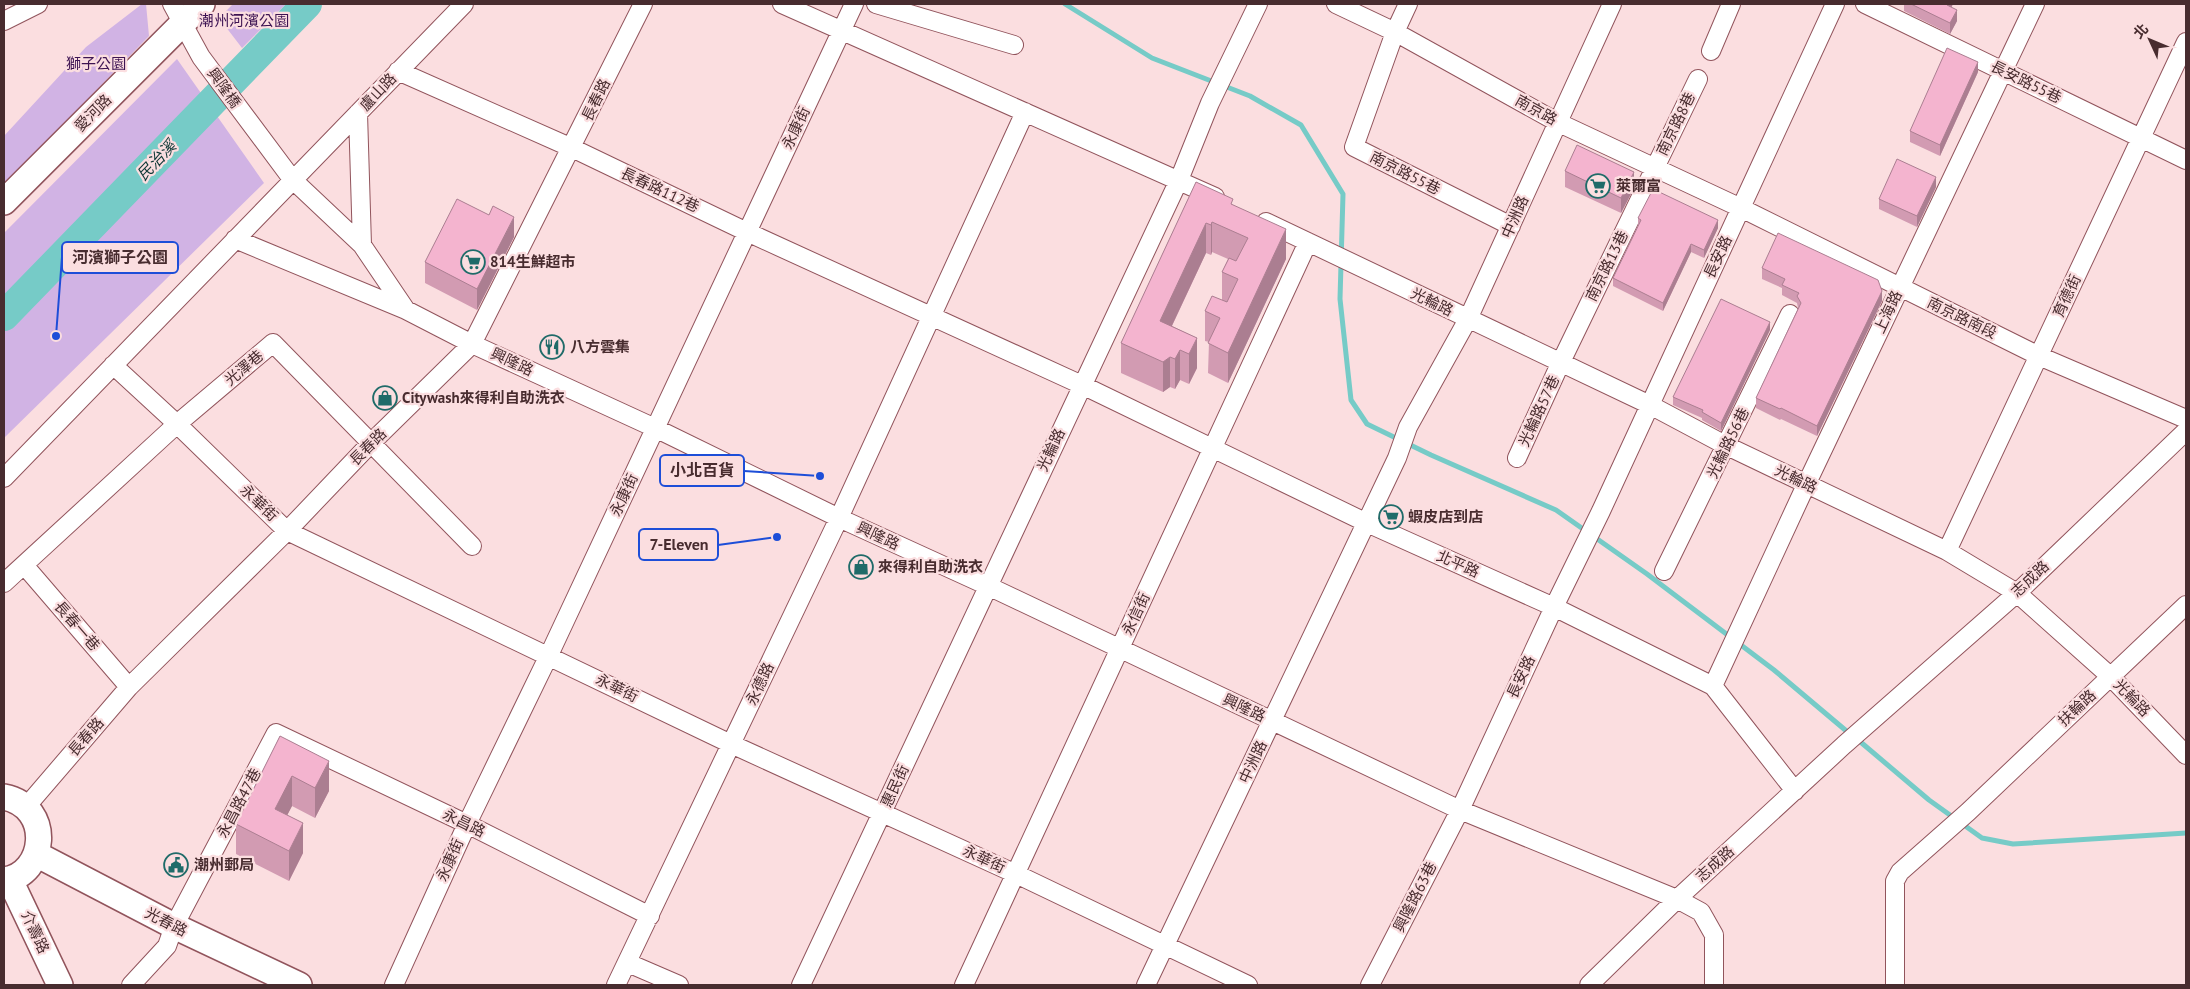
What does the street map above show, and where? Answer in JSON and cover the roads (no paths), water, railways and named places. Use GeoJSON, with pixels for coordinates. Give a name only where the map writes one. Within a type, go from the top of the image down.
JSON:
{"type":"FeatureCollection","features":[{"type":"Feature","properties":{"kind":"main road","name":"愛河路"},"geometry":{"type":"LineString","coordinates":[[4,202],[177,14],[202,4]]}},
{"type":"Feature","properties":{"kind":"main road"},"geometry":{"type":"LineString","coordinates":[[7,880],[25,869],[36,854],[39,840],[38,828],[34,817],[15,802]]}},
{"type":"Feature","properties":{"kind":"main road","name":"光春路"},"geometry":{"type":"LineString","coordinates":[[36,854],[174,926],[299,985]]}},
{"type":"Feature","properties":{"kind":"main road","name":"介壽路"},"geometry":{"type":"LineString","coordinates":[[7,880],[60,985]]}},
{"type":"Feature","properties":{"kind":"street","name":"盧山路"},"geometry":{"type":"LineString","coordinates":[[292,179],[464,4]]}},
{"type":"Feature","properties":{"kind":"street","name":"長春路"},"geometry":{"type":"LineString","coordinates":[[15,802],[287,531],[371,443],[472,344],[643,4]]}},
{"type":"Feature","properties":{"kind":"street"},"geometry":{"type":"LineString","coordinates":[[782,4],[1179,180],[1231,205]]}},
{"type":"Feature","properties":{"kind":"street","name":"永康街"},"geometry":{"type":"LineString","coordinates":[[394,985],[467,824],[549,655],[854,4]]}},
{"type":"Feature","properties":{"kind":"street"},"geometry":{"type":"LineString","coordinates":[[876,4],[1014,45]]}},
{"type":"Feature","properties":{"kind":"street","name":"光輪路"},"geometry":{"type":"LineString","coordinates":[[988,586],[1179,180],[1210,103],[1258,4]]}},
{"type":"Feature","properties":{"kind":"street","name":"南京路"},"geometry":{"type":"LineString","coordinates":[[1336,4],[1395,32],[1557,122],[1654,169],[1741,208]]}},
{"type":"Feature","properties":{"kind":"street"},"geometry":{"type":"LineString","coordinates":[[1395,32],[1408,4]]}},
{"type":"Feature","properties":{"kind":"street","name":"中洲路"},"geometry":{"type":"LineString","coordinates":[[1146,985],[1367,523],[1397,458],[1408,426],[1468,320],[1612,4]]}},
{"type":"Feature","properties":{"kind":"street"},"geometry":{"type":"LineString","coordinates":[[1711,51],[1731,4]]}},
{"type":"Feature","properties":{"kind":"street","name":"長安路"},"geometry":{"type":"LineString","coordinates":[[1460,810],[1554,607],[1601,511],[1835,4]]}},
{"type":"Feature","properties":{"kind":"street","name":"長安路55巷"},"geometry":{"type":"LineString","coordinates":[[1865,4],[2186,160]]}},
{"type":"Feature","properties":{"kind":"street","name":"上海路"},"geometry":{"type":"LineString","coordinates":[[1713,686],[1806,485],[2035,4]]}},
{"type":"Feature","properties":{"kind":"street"},"geometry":{"type":"LineString","coordinates":[[4,21],[28,6]]}},
{"type":"Feature","properties":{"kind":"street","name":"興隆橋"},"geometry":{"type":"LineString","coordinates":[[177,14],[201,57],[247,120]]}},
{"type":"Feature","properties":{"kind":"street","name":"南京路55巷"},"geometry":{"type":"LineString","coordinates":[[1395,32],[1354,147],[1511,226]]}},
{"type":"Feature","properties":{"kind":"street","name":"育德街"},"geometry":{"type":"LineString","coordinates":[[1947,551],[2186,42]]}},
{"type":"Feature","properties":{"kind":"street","name":"長春路112巷"},"geometry":{"type":"LineString","coordinates":[[398,72],[572,148],[747,232],[931,316]]}},
{"type":"Feature","properties":{"kind":"street","name":"南京路8巷"},"geometry":{"type":"LineString","coordinates":[[1654,169],[1698,79]]}},
{"type":"Feature","properties":{"kind":"street","name":"永德路"},"geometry":{"type":"LineString","coordinates":[[616,985],[839,518],[1025,112]]}},
{"type":"Feature","properties":{"kind":"street"},"geometry":{"type":"LineString","coordinates":[[358,113],[362,245]]}},
{"type":"Feature","properties":{"kind":"street","name":"興隆路"},"geometry":{"type":"LineString","coordinates":[[247,120],[292,179],[362,245],[406,310]]}},
{"type":"Feature","properties":{"kind":"street","name":"南京路13巷"},"geometry":{"type":"LineString","coordinates":[[1560,364],[1654,169]]}},
{"type":"Feature","properties":{"kind":"street"},"geometry":{"type":"LineString","coordinates":[[4,478],[292,179]]}},
{"type":"Feature","properties":{"kind":"street","name":"南京路南段"},"geometry":{"type":"LineString","coordinates":[[1741,208],[2039,356],[2186,419]]}},
{"type":"Feature","properties":{"kind":"street"},"geometry":{"type":"LineString","coordinates":[[1248,213],[1312,245]]}},
{"type":"Feature","properties":{"kind":"street","name":"興隆路"},"geometry":{"type":"LineString","coordinates":[[235,239],[406,310],[472,344],[655,428],[839,518],[988,586],[1460,810],[1677,899],[1701,912],[1714,935],[1714,985]]}},
{"type":"Feature","properties":{"kind":"street","name":"光輪路"},"geometry":{"type":"LineString","coordinates":[[1312,245],[1650,405],[1806,485],[1947,551],[2016,593],[2110,676],[2186,755]]}},
{"type":"Feature","properties":{"kind":"street","name":"永信街"},"geometry":{"type":"LineString","coordinates":[[964,985],[1212,449],[1312,245]]}},
{"type":"Feature","properties":{"kind":"street","name":"光輪路56巷"},"geometry":{"type":"LineString","coordinates":[[1664,571],[1727,446],[1790,314]]}},
{"type":"Feature","properties":{"kind":"street","name":"北平路"},"geometry":{"type":"LineString","coordinates":[[931,316],[1082,385],[1367,523],[1554,607],[1713,686],[1794,791]]}},
{"type":"Feature","properties":{"kind":"street","name":"光澤巷"},"geometry":{"type":"LineString","coordinates":[[4,583],[177,424],[273,343],[472,546]]}},
{"type":"Feature","properties":{"kind":"street","name":"光輪路57巷"},"geometry":{"type":"LineString","coordinates":[[1517,458],[1560,364]]}},
{"type":"Feature","properties":{"kind":"street","name":"永華街"},"geometry":{"type":"LineString","coordinates":[[112,365],[177,424],[287,531],[732,744],[1166,944],[1248,985]]}},
{"type":"Feature","properties":{"kind":"street","name":"志成路"},"geometry":{"type":"LineString","coordinates":[[1589,985],[1677,899],[1844,745],[2016,593],[2186,431]]}},
{"type":"Feature","properties":{"kind":"street","name":"長春一巷"},"geometry":{"type":"LineString","coordinates":[[24,565],[129,687]]}},
{"type":"Feature","properties":{"kind":"street","name":"惠民街"},"geometry":{"type":"LineString","coordinates":[[801,985],[988,586]]}},
{"type":"Feature","properties":{"kind":"street","name":"扶輪路"},"geometry":{"type":"LineString","coordinates":[[1895,985],[1896,881],[1900,872],[1968,812],[2186,605]]}},
{"type":"Feature","properties":{"kind":"street","name":"永昌路"},"geometry":{"type":"LineString","coordinates":[[276,733],[467,824],[650,916]]}},
{"type":"Feature","properties":{"kind":"street","name":"永昌路47巷"},"geometry":{"type":"LineString","coordinates":[[131,985],[167,946],[174,926],[276,733]]}},
{"type":"Feature","properties":{"kind":"street","name":"興隆路63巷"},"geometry":{"type":"LineString","coordinates":[[1372,984],[1460,810]]}},
{"type":"Feature","properties":{"kind":"street"},"geometry":{"type":"LineString","coordinates":[[628,963],[678,985]]}},
{"type":"Feature","properties":{"kind":"waterway","name":"民治溪"},"geometry":{"type":"LineString","coordinates":[[4,316],[307,4]]}},
{"type":"Feature","properties":{"kind":"waterway"},"geometry":{"type":"LineString","coordinates":[[1065,4],[1152,58],[1250,96],[1301,125],[1343,194],[1340,299],[1351,400],[1367,424],[1431,455],[1556,510],[1647,574],[1774,670],[1850,734]]}},
{"type":"Feature","properties":{"kind":"waterway"},"geometry":{"type":"LineString","coordinates":[[1857,739],[1929,800],[1982,838],[2013,844],[2186,833]]}},
{"type":"Feature","properties":{"kind":"place","name":"萊爾富"},"geometry":{"type":"Point","coordinates":[1598,186]}},
{"type":"Feature","properties":{"kind":"place","name":"814生鮮超市"},"geometry":{"type":"Point","coordinates":[473,262]}},
{"type":"Feature","properties":{"kind":"place","name":"河濱獅子公園"},"geometry":{"type":"Point","coordinates":[56,336]}},
{"type":"Feature","properties":{"kind":"place","name":"八方雲集"},"geometry":{"type":"Point","coordinates":[552,347]}},
{"type":"Feature","properties":{"kind":"place","name":"Citywash來得利自助洗衣"},"geometry":{"type":"Point","coordinates":[385,398]}},
{"type":"Feature","properties":{"kind":"place","name":"小北百貨"},"geometry":{"type":"Point","coordinates":[820,476]}},
{"type":"Feature","properties":{"kind":"place","name":"蝦皮店到店"},"geometry":{"type":"Point","coordinates":[1391,517]}},
{"type":"Feature","properties":{"kind":"place","name":"7-Eleven"},"geometry":{"type":"Point","coordinates":[777,537]}},
{"type":"Feature","properties":{"kind":"place","name":"來得利自助洗衣"},"geometry":{"type":"Point","coordinates":[861,567]}},
{"type":"Feature","properties":{"kind":"place","name":"潮州郵局"},"geometry":{"type":"Point","coordinates":[176,865]}},
{"type":"Feature","properties":{"kind":"park label","name":"潮州河濱公園"},"geometry":{"type":"Point","coordinates":[244,21]}},
{"type":"Feature","properties":{"kind":"park label","name":"獅子公園"},"geometry":{"type":"Point","coordinates":[96,64]}}]}
